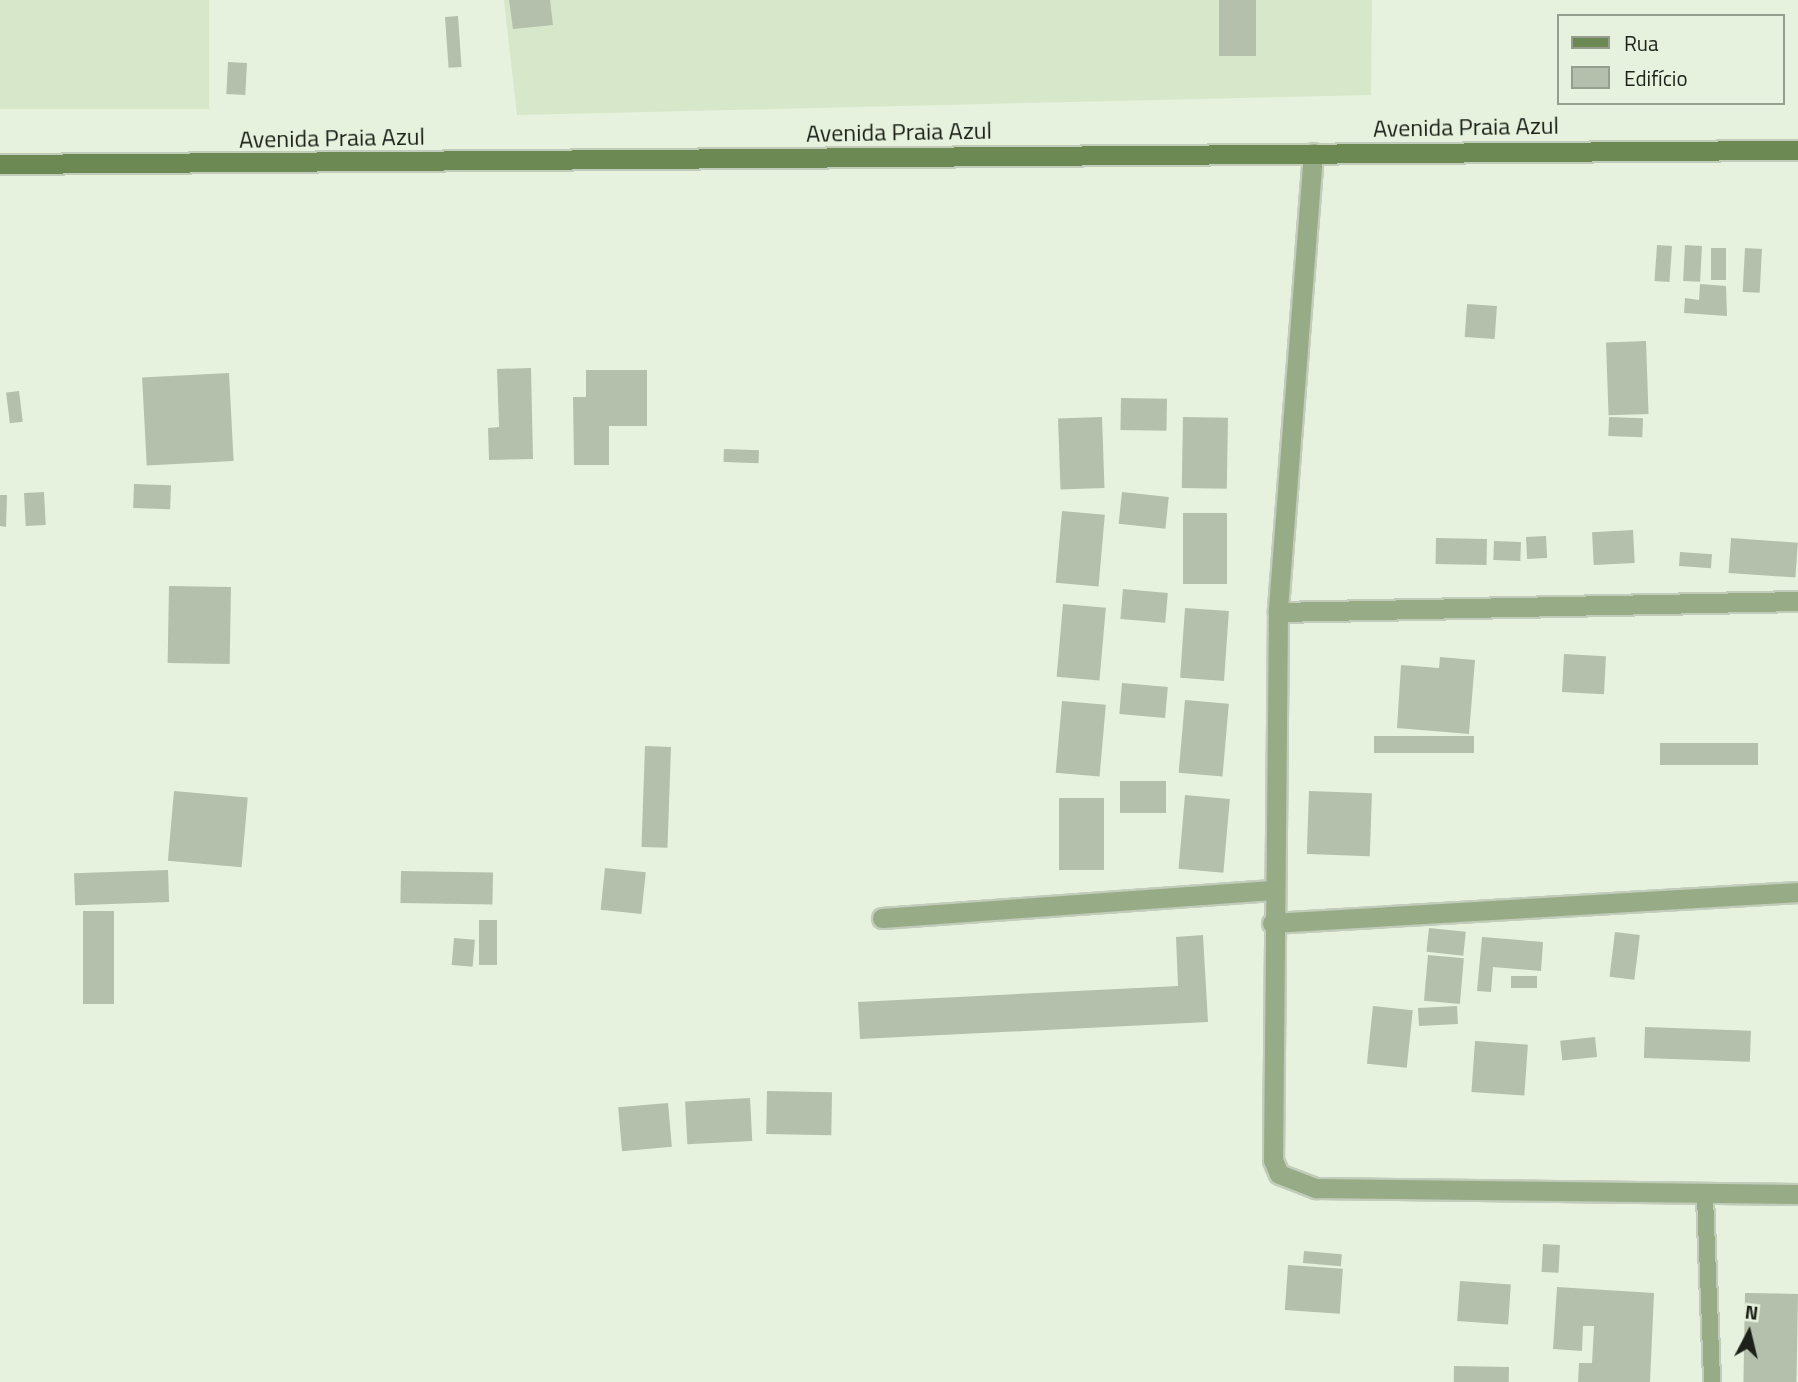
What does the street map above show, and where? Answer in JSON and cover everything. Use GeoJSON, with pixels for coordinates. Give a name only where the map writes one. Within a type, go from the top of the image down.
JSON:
{"type":"FeatureCollection","features":[{"type":"Feature","properties":{"kind":"main road","name":"Avenida Praia Azul"},"geometry":{"type":"LineString","coordinates":[[0,163],[1798,150]]}},
{"type":"Feature","properties":{"kind":"street"},"geometry":{"type":"LineString","coordinates":[[1312,153],[1278,612],[1269,1124],[1273,1160],[1279,1174],[1316,1188],[1704,1196],[1798,1194]]}},
{"type":"Feature","properties":{"kind":"street"},"geometry":{"type":"LineString","coordinates":[[1278,612],[1798,601]]}},
{"type":"Feature","properties":{"kind":"street"},"geometry":{"type":"LineString","coordinates":[[882,918],[1272,890]]}},
{"type":"Feature","properties":{"kind":"street"},"geometry":{"type":"LineString","coordinates":[[1272,923],[1798,892]]}},
{"type":"Feature","properties":{"kind":"lane"},"geometry":{"type":"LineString","coordinates":[[1704,1196],[1712,1382]]}},
{"type":"Feature","properties":{"kind":"shaded area"},"geometry":{"type":"Polygon","coordinates":[[[0,0],[209,0],[209,109],[0,109],[0,0]]]}},
{"type":"Feature","properties":{"kind":"shaded area"},"geometry":{"type":"Polygon","coordinates":[[[504,0],[1372,0],[1371,95],[517,115],[504,0]]]}},
{"type":"Feature","properties":{"kind":"building"},"geometry":{"type":"Polygon","coordinates":[[[509,0],[550,0],[553,25],[513,29],[509,0]]]}},
{"type":"Feature","properties":{"kind":"building"},"geometry":{"type":"Polygon","coordinates":[[[1219,0],[1256,0],[1256,56],[1219,56],[1219,0]]]}},
{"type":"Feature","properties":{"kind":"building"},"geometry":{"type":"Polygon","coordinates":[[[458,16],[462,67],[449,68],[445,17],[458,16]]]}},
{"type":"Feature","properties":{"kind":"building"},"geometry":{"type":"Polygon","coordinates":[[[228,62],[247,63],[245,95],[226,94],[228,62]]]}},
{"type":"Feature","properties":{"kind":"building"},"geometry":{"type":"Polygon","coordinates":[[[1657,245],[1672,246],[1669,282],[1654,281],[1657,245]]]}},
{"type":"Feature","properties":{"kind":"building"},"geometry":{"type":"Polygon","coordinates":[[[1685,245],[1702,246],[1700,282],[1683,281],[1685,245]]]}},
{"type":"Feature","properties":{"kind":"building"},"geometry":{"type":"Polygon","coordinates":[[[1711,248],[1726,248],[1726,280],[1711,280],[1711,248]]]}},
{"type":"Feature","properties":{"kind":"building"},"geometry":{"type":"Polygon","coordinates":[[[1745,248],[1762,249],[1760,293],[1743,292],[1745,248]]]}},
{"type":"Feature","properties":{"kind":"building"},"geometry":{"type":"Polygon","coordinates":[[[1700,284],[1726,286],[1727,316],[1684,313],[1685,298],[1699,300],[1700,284]]]}},
{"type":"Feature","properties":{"kind":"building"},"geometry":{"type":"Polygon","coordinates":[[[1467,304],[1497,306],[1495,339],[1465,337],[1467,304]]]}},
{"type":"Feature","properties":{"kind":"building"},"geometry":{"type":"Polygon","coordinates":[[[1646,341],[1649,414],[1609,415],[1606,342],[1646,341]]]}},
{"type":"Feature","properties":{"kind":"building"},"geometry":{"type":"Polygon","coordinates":[[[531,368],[533,459],[489,460],[488,428],[499,427],[497,369],[531,368]]]}},
{"type":"Feature","properties":{"kind":"building"},"geometry":{"type":"Polygon","coordinates":[[[586,370],[647,370],[647,426],[609,426],[609,465],[574,465],[573,397],[586,397],[586,370]]]}},
{"type":"Feature","properties":{"kind":"building"},"geometry":{"type":"Polygon","coordinates":[[[229,373],[234,461],[147,465],[142,378],[229,373]]]}},
{"type":"Feature","properties":{"kind":"building"},"geometry":{"type":"Polygon","coordinates":[[[19,391],[23,422],[10,423],[6,393],[19,391]]]}},
{"type":"Feature","properties":{"kind":"building"},"geometry":{"type":"Polygon","coordinates":[[[1121,398],[1167,399],[1166,431],[1120,430],[1121,398]]]}},
{"type":"Feature","properties":{"kind":"building"},"geometry":{"type":"Polygon","coordinates":[[[1102,417],[1104,488],[1061,489],[1058,419],[1102,417]]]}},
{"type":"Feature","properties":{"kind":"building"},"geometry":{"type":"Polygon","coordinates":[[[1183,417],[1228,418],[1227,489],[1182,488],[1183,417]]]}},
{"type":"Feature","properties":{"kind":"building"},"geometry":{"type":"Polygon","coordinates":[[[1609,417],[1643,418],[1642,437],[1608,436],[1609,417]]]}},
{"type":"Feature","properties":{"kind":"building"},"geometry":{"type":"Polygon","coordinates":[[[724,449],[759,450],[759,463],[724,462],[724,449]]]}},
{"type":"Feature","properties":{"kind":"building"},"geometry":{"type":"Polygon","coordinates":[[[134,484],[171,485],[170,509],[133,508],[134,484]]]}},
{"type":"Feature","properties":{"kind":"building"},"geometry":{"type":"Polygon","coordinates":[[[44,492],[46,525],[26,526],[24,493],[44,492]]]}},
{"type":"Feature","properties":{"kind":"building"},"geometry":{"type":"Polygon","coordinates":[[[1122,492],[1169,497],[1165,529],[1119,524],[1122,492]]]}},
{"type":"Feature","properties":{"kind":"building"},"geometry":{"type":"Polygon","coordinates":[[[0,495],[7,495],[6,527],[0,526],[0,495]]]}},
{"type":"Feature","properties":{"kind":"building"},"geometry":{"type":"Polygon","coordinates":[[[1062,511],[1105,515],[1099,586],[1056,583],[1062,511]]]}},
{"type":"Feature","properties":{"kind":"building"},"geometry":{"type":"Polygon","coordinates":[[[1183,513],[1227,513],[1227,584],[1183,584],[1183,513]]]}},
{"type":"Feature","properties":{"kind":"building"},"geometry":{"type":"Polygon","coordinates":[[[1633,530],[1635,563],[1594,565],[1592,532],[1633,530]]]}},
{"type":"Feature","properties":{"kind":"building"},"geometry":{"type":"Polygon","coordinates":[[[1546,536],[1547,558],[1527,559],[1526,537],[1546,536]]]}},
{"type":"Feature","properties":{"kind":"building"},"geometry":{"type":"Polygon","coordinates":[[[1436,538],[1487,539],[1487,565],[1436,564],[1436,538]]]}},
{"type":"Feature","properties":{"kind":"building"},"geometry":{"type":"Polygon","coordinates":[[[1731,538],[1798,543],[1795,578],[1729,573],[1731,538]]]}},
{"type":"Feature","properties":{"kind":"building"},"geometry":{"type":"Polygon","coordinates":[[[1494,541],[1521,542],[1520,561],[1493,560],[1494,541]]]}},
{"type":"Feature","properties":{"kind":"building"},"geometry":{"type":"Polygon","coordinates":[[[1680,552],[1712,554],[1711,568],[1679,566],[1680,552]]]}},
{"type":"Feature","properties":{"kind":"building"},"geometry":{"type":"Polygon","coordinates":[[[169,586],[231,587],[230,664],[168,663],[169,586]]]}},
{"type":"Feature","properties":{"kind":"building"},"geometry":{"type":"Polygon","coordinates":[[[1123,589],[1168,593],[1165,623],[1120,619],[1123,589]]]}},
{"type":"Feature","properties":{"kind":"building"},"geometry":{"type":"Polygon","coordinates":[[[1063,604],[1106,608],[1099,680],[1057,677],[1063,604]]]}},
{"type":"Feature","properties":{"kind":"building"},"geometry":{"type":"Polygon","coordinates":[[[1185,608],[1229,611],[1224,681],[1180,678],[1185,608]]]}},
{"type":"Feature","properties":{"kind":"building"},"geometry":{"type":"Polygon","coordinates":[[[1564,654],[1606,656],[1604,694],[1562,692],[1564,654]]]}},
{"type":"Feature","properties":{"kind":"building"},"geometry":{"type":"Polygon","coordinates":[[[1440,657],[1475,660],[1469,734],[1397,728],[1401,665],[1439,668],[1440,657]]]}},
{"type":"Feature","properties":{"kind":"building"},"geometry":{"type":"Polygon","coordinates":[[[1122,683],[1168,687],[1165,718],[1119,714],[1122,683]]]}},
{"type":"Feature","properties":{"kind":"building"},"geometry":{"type":"Polygon","coordinates":[[[1185,700],[1229,704],[1222,777],[1179,773],[1185,700]]]}},
{"type":"Feature","properties":{"kind":"building"},"geometry":{"type":"Polygon","coordinates":[[[1062,701],[1106,705],[1100,777],[1056,773],[1062,701]]]}},
{"type":"Feature","properties":{"kind":"building"},"geometry":{"type":"Polygon","coordinates":[[[1374,736],[1474,736],[1474,753],[1374,753],[1374,736]]]}},
{"type":"Feature","properties":{"kind":"building"},"geometry":{"type":"Polygon","coordinates":[[[1660,743],[1758,743],[1758,765],[1660,765],[1660,743]]]}},
{"type":"Feature","properties":{"kind":"building"},"geometry":{"type":"Polygon","coordinates":[[[645,746],[671,747],[667,848],[641,847],[645,746]]]}},
{"type":"Feature","properties":{"kind":"building"},"geometry":{"type":"Polygon","coordinates":[[[1120,781],[1166,781],[1166,813],[1120,813],[1120,781]]]}},
{"type":"Feature","properties":{"kind":"building"},"geometry":{"type":"Polygon","coordinates":[[[174,791],[248,797],[242,867],[168,861],[174,791]]]}},
{"type":"Feature","properties":{"kind":"building"},"geometry":{"type":"Polygon","coordinates":[[[1309,791],[1372,793],[1370,856],[1307,854],[1309,791]]]}},
{"type":"Feature","properties":{"kind":"building"},"geometry":{"type":"Polygon","coordinates":[[[1185,795],[1230,799],[1223,873],[1179,869],[1185,795]]]}},
{"type":"Feature","properties":{"kind":"building"},"geometry":{"type":"Polygon","coordinates":[[[1059,798],[1104,798],[1104,870],[1059,870],[1059,798]]]}},
{"type":"Feature","properties":{"kind":"building"},"geometry":{"type":"Polygon","coordinates":[[[605,868],[646,872],[641,914],[601,910],[605,868]]]}},
{"type":"Feature","properties":{"kind":"building"},"geometry":{"type":"Polygon","coordinates":[[[168,870],[169,902],[75,905],[74,873],[168,870]]]}},
{"type":"Feature","properties":{"kind":"building"},"geometry":{"type":"Polygon","coordinates":[[[401,871],[493,873],[492,905],[400,903],[401,871]]]}},
{"type":"Feature","properties":{"kind":"building"},"geometry":{"type":"Polygon","coordinates":[[[83,911],[114,911],[114,1004],[83,1004],[83,911]]]}},
{"type":"Feature","properties":{"kind":"building"},"geometry":{"type":"Polygon","coordinates":[[[479,920],[497,920],[497,965],[479,965],[479,920]]]}},
{"type":"Feature","properties":{"kind":"building"},"geometry":{"type":"Polygon","coordinates":[[[1429,928],[1466,932],[1463,956],[1426,952],[1429,928]]]}},
{"type":"Feature","properties":{"kind":"building"},"geometry":{"type":"Polygon","coordinates":[[[1615,932],[1640,935],[1634,980],[1610,977],[1615,932]]]}},
{"type":"Feature","properties":{"kind":"building"},"geometry":{"type":"Polygon","coordinates":[[[1203,935],[1208,1022],[860,1039],[858,1002],[1178,986],[1176,937],[1203,935]]]}},
{"type":"Feature","properties":{"kind":"building"},"geometry":{"type":"Polygon","coordinates":[[[1482,937],[1543,942],[1541,971],[1493,967],[1491,992],[1477,991],[1482,937]]]}},
{"type":"Feature","properties":{"kind":"building"},"geometry":{"type":"Polygon","coordinates":[[[454,938],[475,940],[473,967],[452,965],[454,938]]]}},
{"type":"Feature","properties":{"kind":"building"},"geometry":{"type":"Polygon","coordinates":[[[1428,955],[1464,958],[1460,1004],[1424,1001],[1428,955]]]}},
{"type":"Feature","properties":{"kind":"building"},"geometry":{"type":"Polygon","coordinates":[[[1511,976],[1537,976],[1537,988],[1511,988],[1511,976]]]}},
{"type":"Feature","properties":{"kind":"building"},"geometry":{"type":"Polygon","coordinates":[[[1373,1006],[1413,1010],[1407,1068],[1367,1064],[1373,1006]]]}},
{"type":"Feature","properties":{"kind":"building"},"geometry":{"type":"Polygon","coordinates":[[[1457,1006],[1458,1024],[1419,1026],[1418,1008],[1457,1006]]]}},
{"type":"Feature","properties":{"kind":"building"},"geometry":{"type":"Polygon","coordinates":[[[1645,1027],[1751,1031],[1750,1062],[1644,1058],[1645,1027]]]}},
{"type":"Feature","properties":{"kind":"building"},"geometry":{"type":"Polygon","coordinates":[[[1595,1037],[1597,1057],[1562,1061],[1560,1041],[1595,1037]]]}},
{"type":"Feature","properties":{"kind":"building"},"geometry":{"type":"Polygon","coordinates":[[[1475,1041],[1528,1045],[1524,1096],[1471,1092],[1475,1041]]]}},
{"type":"Feature","properties":{"kind":"building"},"geometry":{"type":"Polygon","coordinates":[[[767,1091],[832,1092],[831,1135],[766,1134],[767,1091]]]}},
{"type":"Feature","properties":{"kind":"building"},"geometry":{"type":"Polygon","coordinates":[[[750,1098],[752,1141],[687,1144],[685,1101],[750,1098]]]}},
{"type":"Feature","properties":{"kind":"building"},"geometry":{"type":"Polygon","coordinates":[[[668,1103],[672,1147],[622,1151],[618,1107],[668,1103]]]}},
{"type":"Feature","properties":{"kind":"building"},"geometry":{"type":"Polygon","coordinates":[[[1543,1244],[1560,1245],[1559,1273],[1542,1272],[1543,1244]]]}},
{"type":"Feature","properties":{"kind":"building"},"geometry":{"type":"Polygon","coordinates":[[[1304,1251],[1342,1254],[1341,1266],[1303,1263],[1304,1251]]]}},
{"type":"Feature","properties":{"kind":"building"},"geometry":{"type":"Polygon","coordinates":[[[1288,1265],[1343,1269],[1340,1314],[1285,1310],[1288,1265]]]}},
{"type":"Feature","properties":{"kind":"building"},"geometry":{"type":"Polygon","coordinates":[[[1460,1281],[1511,1285],[1508,1324],[1457,1321],[1460,1281]]]}},
{"type":"Feature","properties":{"kind":"building"},"geometry":{"type":"Polygon","coordinates":[[[1557,1287],[1654,1293],[1650,1382],[1578,1382],[1579,1363],[1592,1363],[1594,1326],[1583,1326],[1582,1351],[1553,1349],[1557,1287]]]}},
{"type":"Feature","properties":{"kind":"building"},"geometry":{"type":"Polygon","coordinates":[[[1745,1293],[1798,1294],[1796,1382],[1743,1382],[1745,1293]]]}},
{"type":"Feature","properties":{"kind":"building"},"geometry":{"type":"Polygon","coordinates":[[[1454,1366],[1509,1367],[1509,1382],[1454,1382],[1454,1366]]]}}]}
